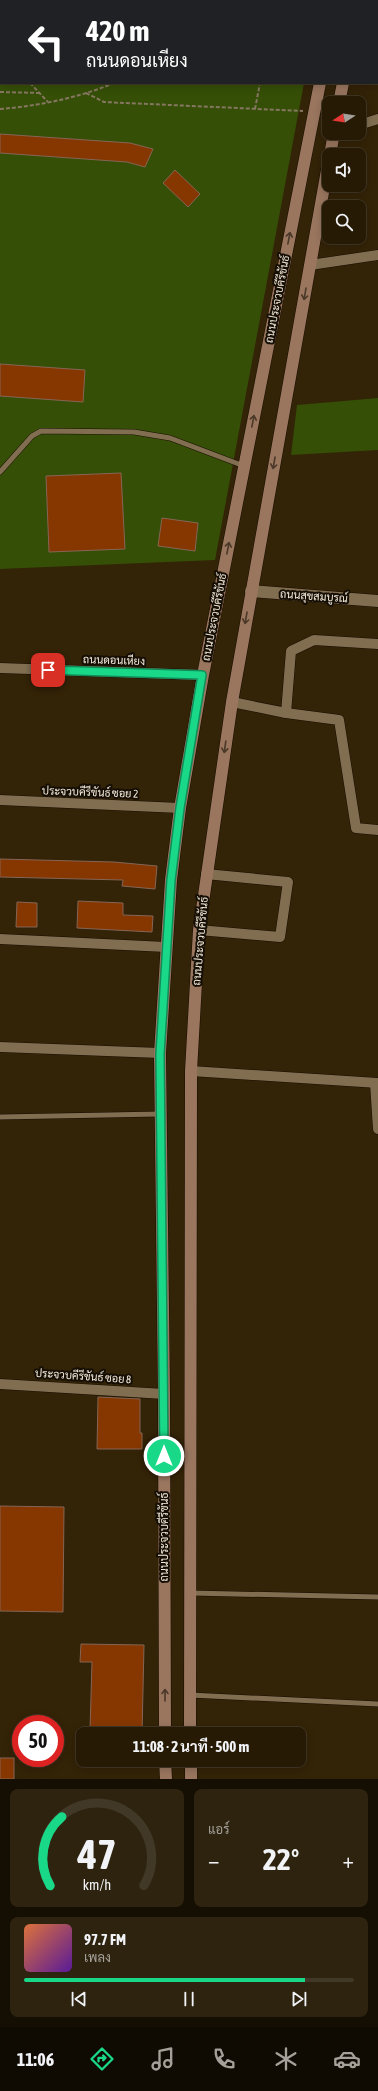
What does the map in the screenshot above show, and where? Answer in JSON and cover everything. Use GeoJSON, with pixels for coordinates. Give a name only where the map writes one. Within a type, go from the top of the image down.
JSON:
{"type":"FeatureCollection","features":[{"type":"Feature","properties":{"kind":"main road","name":"ถนนประจวบคีรีขันธ์"},"geometry":{"type":"LineString","coordinates":[[165,1727],[164,1394],[160,1054],[171,880],[180,808],[202,675],[320,84]]}},
{"type":"Feature","properties":{"kind":"main road"},"geometry":{"type":"LineString","coordinates":[[340,96],[343,84]]}},
{"type":"Feature","properties":{"kind":"main road","name":"ถนนประจวบคีรีขันธ์"},"geometry":{"type":"LineString","coordinates":[[190,1727],[191,1071],[199,930],[206,874],[250,591],[323,192]]}},
{"type":"Feature","properties":{"kind":"main road"},"geometry":{"type":"LineString","coordinates":[[166,1767],[166,1779]]}},
{"type":"Feature","properties":{"kind":"main road"},"geometry":{"type":"LineString","coordinates":[[191,1767],[191,1779]]}},
{"type":"Feature","properties":{"kind":"street"},"geometry":{"type":"LineString","coordinates":[[366,123],[378,119]]}},
{"type":"Feature","properties":{"kind":"street"},"geometry":{"type":"LineString","coordinates":[[310,265],[378,255]]}},
{"type":"Feature","properties":{"kind":"street","name":"ถนนสุขสมบูรณ์"},"geometry":{"type":"LineString","coordinates":[[250,591],[378,600]]}},
{"type":"Feature","properties":{"kind":"street"},"geometry":{"type":"LineString","coordinates":[[286,713],[291,651],[314,640],[378,644]]}},
{"type":"Feature","properties":{"kind":"street","name":"ถนนดอนเหียง"},"geometry":{"type":"LineString","coordinates":[[0,668],[202,675]]}},
{"type":"Feature","properties":{"kind":"street"},"geometry":{"type":"LineString","coordinates":[[232,702],[286,713],[339,720],[356,828],[378,830]]}},
{"type":"Feature","properties":{"kind":"street","name":"ประจวบคีรีขันธ์ ซอย 2"},"geometry":{"type":"LineString","coordinates":[[0,800],[180,808]]}},
{"type":"Feature","properties":{"kind":"street"},"geometry":{"type":"LineString","coordinates":[[199,930],[280,937],[288,882],[206,874]]}},
{"type":"Feature","properties":{"kind":"street"},"geometry":{"type":"LineString","coordinates":[[0,939],[166,948]]}},
{"type":"Feature","properties":{"kind":"street"},"geometry":{"type":"LineString","coordinates":[[0,1047],[160,1054]]}},
{"type":"Feature","properties":{"kind":"street"},"geometry":{"type":"LineString","coordinates":[[191,1071],[377,1083],[378,1129]]}},
{"type":"Feature","properties":{"kind":"street","name":"ประจวบคีรีขันธ์ ซอย 8"},"geometry":{"type":"LineString","coordinates":[[0,1384],[164,1394]]}},
{"type":"Feature","properties":{"kind":"lane"},"geometry":{"type":"LineString","coordinates":[[0,472],[32,436],[41,431],[134,432],[170,438],[244,466]]}},
{"type":"Feature","properties":{"kind":"lane"},"geometry":{"type":"LineString","coordinates":[[0,1118],[160,1114]]}},
{"type":"Feature","properties":{"kind":"lane"},"geometry":{"type":"LineString","coordinates":[[190,1593],[378,1597]]}},
{"type":"Feature","properties":{"kind":"lane"},"geometry":{"type":"LineString","coordinates":[[190,1695],[378,1704]]}},
{"type":"Feature","properties":{"kind":"path"},"geometry":{"type":"LineString","coordinates":[[31,84],[48,102]]}},
{"type":"Feature","properties":{"kind":"path"},"geometry":{"type":"LineString","coordinates":[[0,109],[28,107],[86,93],[111,84]]}},
{"type":"Feature","properties":{"kind":"path"},"geometry":{"type":"LineString","coordinates":[[255,109],[260,84]]}},
{"type":"Feature","properties":{"kind":"path"},"geometry":{"type":"LineString","coordinates":[[0,92],[39,93]]}},
{"type":"Feature","properties":{"kind":"path"},"geometry":{"type":"LineString","coordinates":[[86,93],[104,102],[315,112]]}},
{"type":"Feature","properties":{"kind":"green space"},"geometry":{"type":"Polygon","coordinates":[[[0,84],[304,84],[215,560],[0,569],[0,84]]]}},
{"type":"Feature","properties":{"kind":"green space"},"geometry":{"type":"Polygon","coordinates":[[[378,398],[378,450],[291,455],[297,405],[378,398]]]}},
{"type":"Feature","properties":{"kind":"building"},"geometry":{"type":"Polygon","coordinates":[[[0,134],[130,143],[153,149],[145,167],[127,162],[0,153],[0,134]]]}},
{"type":"Feature","properties":{"kind":"building"},"geometry":{"type":"Polygon","coordinates":[[[175,170],[200,194],[188,207],[163,183],[175,170]]]}},
{"type":"Feature","properties":{"kind":"building"},"geometry":{"type":"Polygon","coordinates":[[[0,364],[85,370],[83,402],[0,396],[0,364]]]}},
{"type":"Feature","properties":{"kind":"building"},"geometry":{"type":"Polygon","coordinates":[[[121,473],[125,549],[49,552],[46,476],[121,473]]]}},
{"type":"Feature","properties":{"kind":"building"},"geometry":{"type":"Polygon","coordinates":[[[162,518],[198,523],[195,551],[158,546],[162,518]]]}},
{"type":"Feature","properties":{"kind":"building"},"geometry":{"type":"Polygon","coordinates":[[[0,859],[114,862],[157,866],[155,889],[122,886],[123,880],[0,877],[0,859]]]}},
{"type":"Feature","properties":{"kind":"building"},"geometry":{"type":"Polygon","coordinates":[[[78,901],[123,903],[123,915],[153,916],[152,932],[77,928],[78,901]]]}},
{"type":"Feature","properties":{"kind":"building"},"geometry":{"type":"Polygon","coordinates":[[[17,902],[37,903],[37,927],[16,927],[17,902]]]}},
{"type":"Feature","properties":{"kind":"building"},"geometry":{"type":"Polygon","coordinates":[[[98,1397],[140,1399],[140,1433],[142,1433],[142,1449],[97,1449],[98,1397]]]}},
{"type":"Feature","properties":{"kind":"building"},"geometry":{"type":"Polygon","coordinates":[[[0,1506],[64,1507],[63,1612],[0,1611],[0,1506]]]}},
{"type":"Feature","properties":{"kind":"building"},"geometry":{"type":"Polygon","coordinates":[[[81,1644],[144,1645],[142,1727],[90,1727],[92,1662],[80,1662],[81,1644]]]}},
{"type":"Feature","properties":{"kind":"building"},"geometry":{"type":"Polygon","coordinates":[[[0,1758],[12,1758],[14,1779],[0,1779],[0,1758]]]}},
{"type":"Feature","properties":{"kind":"route"},"geometry":{"type":"LineString","coordinates":[[48,670],[202,675],[180,808],[171,880],[160,1054],[164,1456]]}}]}
